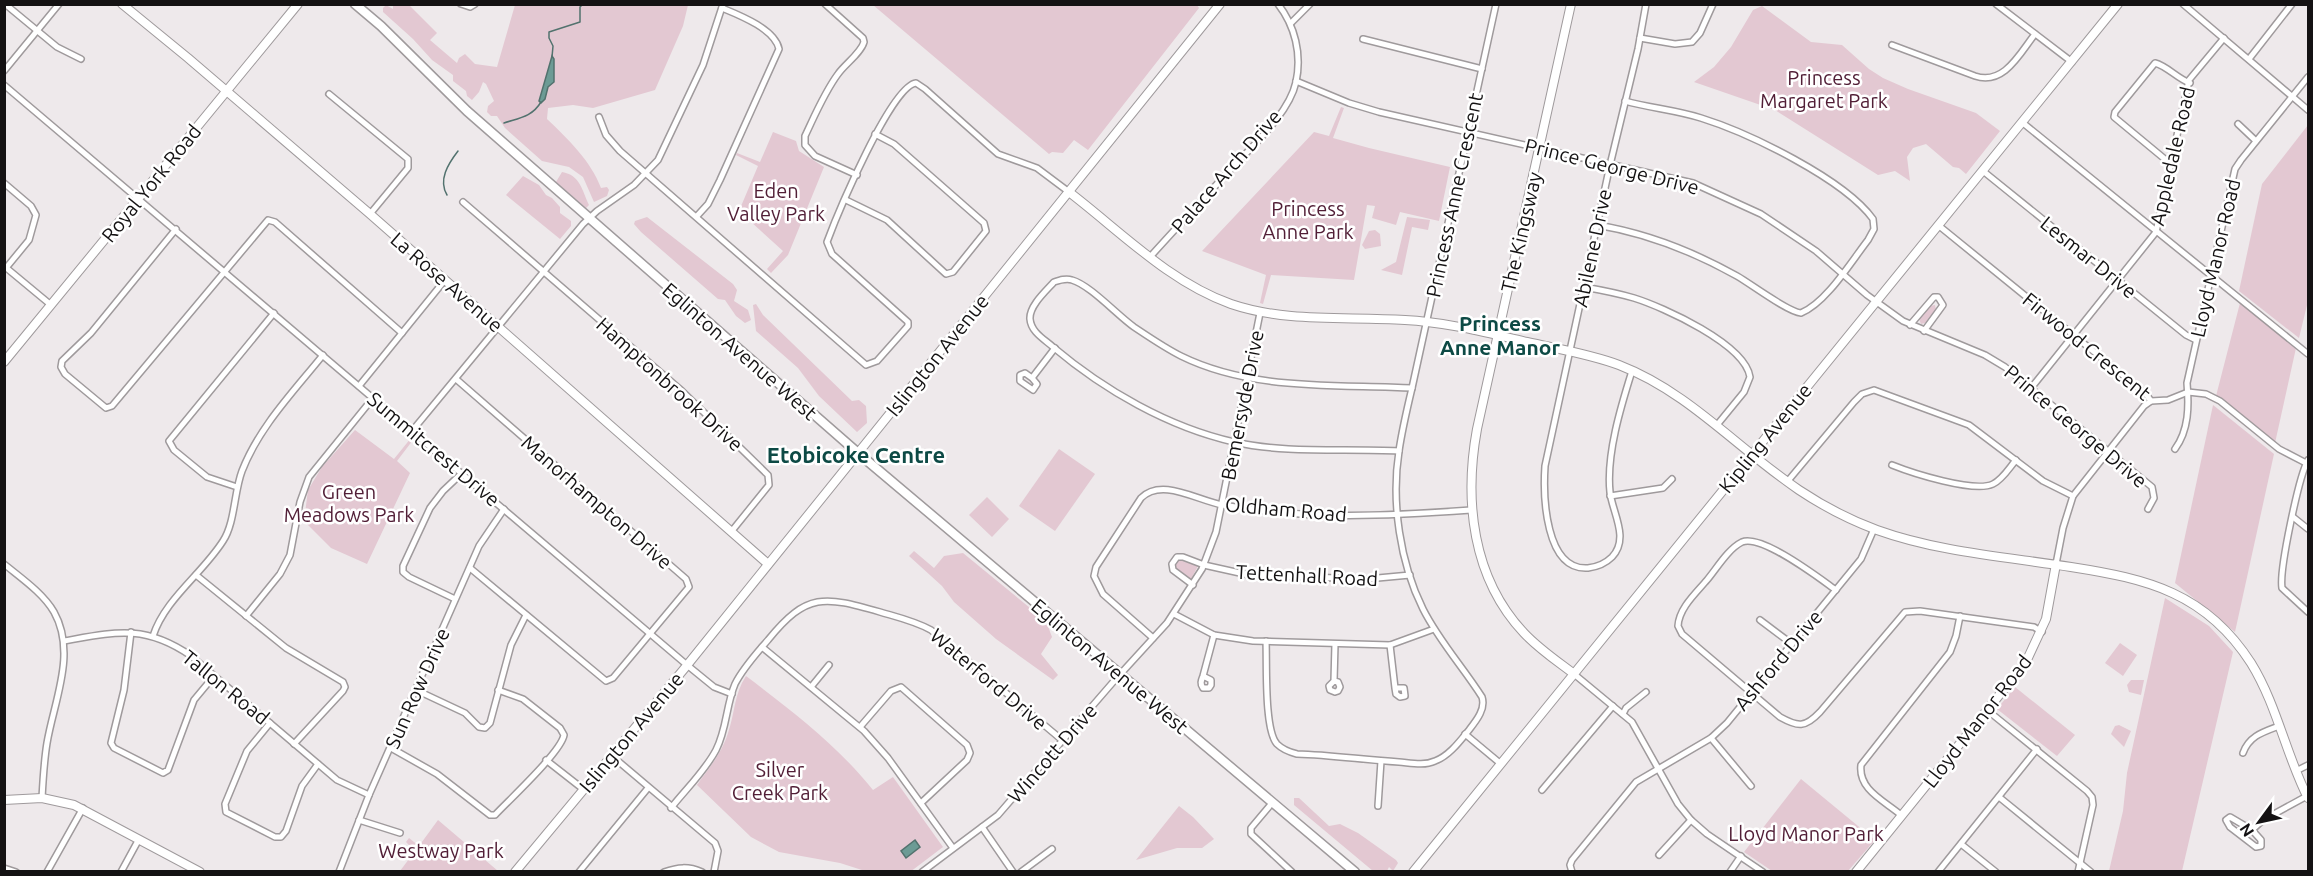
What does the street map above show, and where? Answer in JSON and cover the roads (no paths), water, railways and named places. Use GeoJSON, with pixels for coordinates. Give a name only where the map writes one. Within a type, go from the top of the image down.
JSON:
{"type":"FeatureCollection","features":[{"type":"Feature","properties":{"kind":"main road","name":"Eglinton Avenue West"},"geometry":{"type":"LineString","coordinates":[[355,4],[381,26],[467,111],[858,453],[1355,872]]}},
{"type":"Feature","properties":{"kind":"street"},"geometry":{"type":"LineString","coordinates":[[5,4],[57,47],[81,59]]}},
{"type":"Feature","properties":{"kind":"street"},"geometry":{"type":"LineString","coordinates":[[4,71],[59,4]]}},
{"type":"Feature","properties":{"kind":"street","name":"La Rose Avenue"},"geometry":{"type":"LineString","coordinates":[[122,4],[370,214],[768,564]]}},
{"type":"Feature","properties":{"kind":"street","name":"Royal York Road"},"geometry":{"type":"LineString","coordinates":[[4,362],[298,4]]}},
{"type":"Feature","properties":{"kind":"street"},"geometry":{"type":"LineString","coordinates":[[461,4],[470,7],[475,4]]}},
{"type":"Feature","properties":{"kind":"street"},"geometry":{"type":"LineString","coordinates":[[825,4],[864,42],[863,47],[848,61],[828,89],[805,136],[804,145],[813,155],[857,175]]}},
{"type":"Feature","properties":{"kind":"street","name":"Islington Avenue"},"geometry":{"type":"LineString","coordinates":[[515,872],[687,665],[1220,4]]}},
{"type":"Feature","properties":{"kind":"street"},"geometry":{"type":"LineString","coordinates":[[1278,4],[1291,23],[1297,51],[1296,81]]}},
{"type":"Feature","properties":{"kind":"street"},"geometry":{"type":"LineString","coordinates":[[1291,23],[1310,4]]}},
{"type":"Feature","properties":{"kind":"street","name":"The Kingsway"},"geometry":{"type":"LineString","coordinates":[[1570,4],[1473,450],[1470,490],[1471,510],[1480,555],[1500,600],[1522,632],[1574,675]]}},
{"type":"Feature","properties":{"kind":"street","name":"Abilene Drive"},"geometry":{"type":"LineString","coordinates":[[1610,496],[1620,531],[1617,550],[1598,566],[1581,568],[1568,564],[1559,553],[1551,532],[1545,494],[1545,476],[1569,351],[1646,4]]}},
{"type":"Feature","properties":{"kind":"street"},"geometry":{"type":"LineString","coordinates":[[1640,38],[1675,44],[1692,42],[1700,33],[1713,4]]}},
{"type":"Feature","properties":{"kind":"street"},"geometry":{"type":"LineString","coordinates":[[1996,4],[2072,62]]}},
{"type":"Feature","properties":{"kind":"street","name":"Kipling Avenue"},"geometry":{"type":"LineString","coordinates":[[1413,872],[2118,4]]}},
{"type":"Feature","properties":{"kind":"street","name":"Princess Anne Crescent"},"geometry":{"type":"LineString","coordinates":[[1266,641],[1269,725],[1276,743],[1284,750],[1297,754],[1430,763],[1443,757],[1466,734],[1477,719],[1483,701],[1434,629],[1422,608],[1410,575],[1399,515],[1397,476],[1399,451],[1412,388],[1495,5]]}},
{"type":"Feature","properties":{"kind":"street"},"geometry":{"type":"LineString","coordinates":[[412,431],[543,271],[589,219],[634,185],[658,160],[702,65],[723,6],[744,16],[759,27],[777,42],[779,49],[716,188],[708,204],[697,216]]}},
{"type":"Feature","properties":{"kind":"street"},"geometry":{"type":"LineString","coordinates":[[2187,6],[2308,110]]}},
{"type":"Feature","properties":{"kind":"street"},"geometry":{"type":"LineString","coordinates":[[2249,59],[2289,6]]}},
{"type":"Feature","properties":{"kind":"street"},"geometry":{"type":"LineString","coordinates":[[1893,45],[1976,76],[1995,78],[2005,72],[2035,34]]}},
{"type":"Feature","properties":{"kind":"street","name":"Appledale Road"},"geometry":{"type":"LineString","coordinates":[[2032,387],[2156,232],[2193,74],[2224,38]]}},
{"type":"Feature","properties":{"kind":"street"},"geometry":{"type":"LineString","coordinates":[[1363,39],[1482,69]]}},
{"type":"Feature","properties":{"kind":"street"},"geometry":{"type":"LineString","coordinates":[[2172,165],[2115,119],[2115,114],[2155,63],[2160,64],[2180,80],[2190,83]]}},
{"type":"Feature","properties":{"kind":"street","name":"Lloyd Manor Road"},"geometry":{"type":"LineString","coordinates":[[2175,449],[2183,435],[2189,406],[2187,383],[2233,175],[2238,164],[2308,77]]}},
{"type":"Feature","properties":{"kind":"street","name":"Prince George Drive"},"geometry":{"type":"LineString","coordinates":[[1296,81],[1364,107],[1468,133],[1610,165],[1652,172],[1693,183],[1761,214],[1816,251],[1903,321],[1994,359],[2032,387],[2152,487],[2154,498],[2148,509]]}},
{"type":"Feature","properties":{"kind":"street","name":"Palace Arch Drive"},"geometry":{"type":"LineString","coordinates":[[1150,256],[1266,132],[1284,106],[1296,81]]}},
{"type":"Feature","properties":{"kind":"street"},"geometry":{"type":"LineString","coordinates":[[599,117],[603,130],[611,140],[859,360],[869,365],[877,361],[908,326],[908,322],[829,250],[827,242],[875,134],[906,87],[916,82],[998,154],[1037,168],[1176,276],[1200,291],[1230,304],[1260,313],[1426,321],[1498,335],[1611,362],[1671,391],[1787,482],[1825,506],[1874,529],[1935,545],[2137,578],[2164,588],[2202,610],[2231,637],[2250,662],[2265,690],[2308,797],[2263,820],[2252,830]]}},
{"type":"Feature","properties":{"kind":"street","name":"Summitcrest Drive"},"geometry":{"type":"LineString","coordinates":[[4,85],[687,665],[714,687],[732,694]]}},
{"type":"Feature","properties":{"kind":"street"},"geometry":{"type":"LineString","coordinates":[[329,94],[408,159],[408,168],[370,214]]}},
{"type":"Feature","properties":{"kind":"street"},"geometry":{"type":"LineString","coordinates":[[1597,225],[1642,236],[1701,258],[1738,277],[1795,313],[1801,313],[1815,305],[1868,240],[1874,229],[1873,219],[1852,197],[1798,161],[1731,129],[1686,114],[1625,100]]}},
{"type":"Feature","properties":{"kind":"street"},"geometry":{"type":"LineString","coordinates":[[2023,123],[2308,354]]}},
{"type":"Feature","properties":{"kind":"street"},"geometry":{"type":"LineString","coordinates":[[2238,124],[2256,141]]}},
{"type":"Feature","properties":{"kind":"street"},"geometry":{"type":"LineString","coordinates":[[846,200],[887,220],[946,274],[953,272],[986,231],[984,222],[894,144],[875,134]]}},
{"type":"Feature","properties":{"kind":"street","name":"Lesmar Drive"},"geometry":{"type":"LineString","coordinates":[[1983,171],[2186,335],[2196,340]]}},
{"type":"Feature","properties":{"kind":"street"},"geometry":{"type":"LineString","coordinates":[[4,183],[32,206],[36,215],[29,240],[5,267],[51,305]]}},
{"type":"Feature","properties":{"kind":"street","name":"Hamptonbrook Drive"},"geometry":{"type":"LineString","coordinates":[[463,202],[682,391],[768,475],[769,485],[731,532]]}},
{"type":"Feature","properties":{"kind":"street"},"geometry":{"type":"LineString","coordinates":[[176,230],[91,333],[62,361],[63,371],[104,407],[112,406],[262,224],[271,220],[402,333]]}},
{"type":"Feature","properties":{"kind":"street","name":"Firwood Crescent"},"geometry":{"type":"LineString","coordinates":[[1938,225],[2146,394],[2151,401],[2168,400],[2188,392]]}},
{"type":"Feature","properties":{"kind":"street"},"geometry":{"type":"LineString","coordinates":[[1399,451],[1277,447],[1234,442],[1203,433],[1158,415],[1112,391],[1033,329],[1030,320],[1031,312],[1054,282],[1071,279],[1082,285],[1120,317],[1181,356],[1208,367],[1248,378],[1279,382],[1412,388]]}},
{"type":"Feature","properties":{"kind":"street"},"geometry":{"type":"LineString","coordinates":[[359,386],[445,280]]}},
{"type":"Feature","properties":{"kind":"street"},"geometry":{"type":"LineString","coordinates":[[2208,287],[2220,284]]}},
{"type":"Feature","properties":{"kind":"street"},"geometry":{"type":"LineString","coordinates":[[1584,287],[1634,298],[1670,313],[1712,337],[1744,361],[1750,376],[1747,387],[1717,425]]}},
{"type":"Feature","properties":{"kind":"street"},"geometry":{"type":"LineString","coordinates":[[1911,325],[1934,297],[1938,297],[1943,305],[1924,331]]}},
{"type":"Feature","properties":{"kind":"street","name":"Bemersyde Drive"},"geometry":{"type":"LineString","coordinates":[[1121,674],[1174,614],[1204,565],[1216,532],[1222,505],[1260,313]]}},
{"type":"Feature","properties":{"kind":"street"},"geometry":{"type":"LineString","coordinates":[[237,487],[207,477],[174,450],[169,441],[274,314]]}},
{"type":"Feature","properties":{"kind":"street"},"geometry":{"type":"LineString","coordinates":[[1032,378],[1055,348]]}},
{"type":"Feature","properties":{"kind":"street"},"geometry":{"type":"LineString","coordinates":[[153,636],[161,617],[226,537],[237,487],[249,456],[266,428],[323,355]]}},
{"type":"Feature","properties":{"kind":"street"},"geometry":{"type":"LineString","coordinates":[[1632,371],[1611,458],[1610,496],[1663,488],[1672,479]]}},
{"type":"Feature","properties":{"kind":"street","name":"Manorhampton Drive"},"geometry":{"type":"LineString","coordinates":[[456,379],[687,580],[688,588],[613,678],[606,681],[526,615]]}},
{"type":"Feature","properties":{"kind":"street"},"geometry":{"type":"LineString","coordinates":[[1787,482],[1854,402],[1862,394],[1874,390],[1969,425],[2050,486],[2073,496]]}},
{"type":"Feature","properties":{"kind":"street"},"geometry":{"type":"LineString","coordinates":[[2188,392],[2200,392],[2220,401],[2280,449],[2307,462],[2280,577],[2282,588],[2308,612]]}},
{"type":"Feature","properties":{"kind":"street"},"geometry":{"type":"LineString","coordinates":[[246,616],[280,574],[291,555],[301,495],[309,477],[373,398]]}},
{"type":"Feature","properties":{"kind":"street","name":"Lloyd Manor Road"},"geometry":{"type":"LineString","coordinates":[[1856,872],[2026,662],[2042,632],[2049,608],[2063,528],[2073,496],[2144,406],[2151,401]]}},
{"type":"Feature","properties":{"kind":"street"},"geometry":{"type":"LineString","coordinates":[[1892,465],[1951,483],[1990,486],[2000,479],[2016,460]]}},
{"type":"Feature","properties":{"kind":"street"},"geometry":{"type":"LineString","coordinates":[[455,599],[409,577],[403,572],[403,566],[430,508],[443,491],[462,473]]}},
{"type":"Feature","properties":{"kind":"street","name":"Oldham Road"},"geometry":{"type":"LineString","coordinates":[[1153,638],[1100,590],[1094,576],[1096,567],[1141,498],[1151,490],[1163,489],[1222,505],[1274,512],[1399,515],[1471,510]]}},
{"type":"Feature","properties":{"kind":"street","name":"Sun Row Drive"},"geometry":{"type":"LineString","coordinates":[[339,872],[369,795],[455,599],[484,537],[504,509]]}},
{"type":"Feature","properties":{"kind":"street"},"geometry":{"type":"LineString","coordinates":[[2293,517],[2308,529]]}},
{"type":"Feature","properties":{"kind":"street","name":"Ashford Drive"},"geometry":{"type":"LineString","coordinates":[[1572,872],[1570,865],[1572,860],[1632,786],[1711,738],[1727,723],[1861,559],[1874,529]]}},
{"type":"Feature","properties":{"kind":"street"},"geometry":{"type":"LineString","coordinates":[[1836,590],[1786,556],[1752,541],[1743,542],[1713,572],[1684,608],[1678,626],[1682,634],[1780,717],[1802,725],[1820,712],[1905,612],[1914,610],[1960,616],[2034,627],[2042,632]]}},
{"type":"Feature","properties":{"kind":"street"},"geometry":{"type":"LineString","coordinates":[[1193,585],[1175,573],[1172,567],[1173,561],[1184,556],[1204,565]]}},
{"type":"Feature","properties":{"kind":"street"},"geometry":{"type":"LineString","coordinates":[[4,564],[42,597],[53,611],[64,641],[62,675],[46,744],[42,798]]}},
{"type":"Feature","properties":{"kind":"street","name":"Tettenhall Road"},"geometry":{"type":"LineString","coordinates":[[1204,565],[1249,575],[1367,579],[1410,575]]}},
{"type":"Feature","properties":{"kind":"street"},"geometry":{"type":"LineString","coordinates":[[416,690],[465,714],[482,728],[490,723],[511,645],[526,615],[470,568]]}},
{"type":"Feature","properties":{"kind":"street"},"geometry":{"type":"LineString","coordinates":[[196,575],[286,648],[342,680],[345,685],[343,692],[294,744]]}},
{"type":"Feature","properties":{"kind":"street","name":"Waterford Drive"},"geometry":{"type":"LineString","coordinates":[[671,808],[715,752],[722,736],[732,694],[742,672],[789,616],[800,608],[819,601],[845,603],[926,627],[949,642],[1062,740]]}},
{"type":"Feature","properties":{"kind":"street"},"geometry":{"type":"LineString","coordinates":[[1174,614],[1214,635],[1266,641],[1390,645],[1434,629]]}},
{"type":"Feature","properties":{"kind":"street"},"geometry":{"type":"LineString","coordinates":[[1901,816],[1867,788],[1860,771],[1861,765],[1950,652],[1960,616]]}},
{"type":"Feature","properties":{"kind":"street"},"geometry":{"type":"LineString","coordinates":[[1760,620],[1792,644]]}},
{"type":"Feature","properties":{"kind":"street","name":"Tallon Road"},"geometry":{"type":"LineString","coordinates":[[64,641],[115,632],[131,633],[153,636],[182,650],[342,783],[369,795]]}},
{"type":"Feature","properties":{"kind":"street"},"geometry":{"type":"LineString","coordinates":[[131,633],[124,690],[111,743],[114,748],[154,770],[163,773],[168,770],[194,700],[214,676]]}},
{"type":"Feature","properties":{"kind":"street"},"geometry":{"type":"LineString","coordinates":[[1203,676],[1214,635]]}},
{"type":"Feature","properties":{"kind":"street"},"geometry":{"type":"LineString","coordinates":[[1334,681],[1335,644]]}},
{"type":"Feature","properties":{"kind":"street"},"geometry":{"type":"LineString","coordinates":[[1390,645],[1395,688]]}},
{"type":"Feature","properties":{"kind":"street"},"geometry":{"type":"LineString","coordinates":[[762,647],[860,727],[888,758],[953,848]]}},
{"type":"Feature","properties":{"kind":"street"},"geometry":{"type":"LineString","coordinates":[[812,687],[829,665]]}},
{"type":"Feature","properties":{"kind":"street","name":"Wincott Drive"},"geometry":{"type":"LineString","coordinates":[[922,871],[998,815],[1121,674]]}},
{"type":"Feature","properties":{"kind":"street"},"geometry":{"type":"LineString","coordinates":[[1574,675],[1623,714],[1635,727],[1678,804],[1691,820],[1707,834],[1763,872]]}},
{"type":"Feature","properties":{"kind":"street"},"geometry":{"type":"LineString","coordinates":[[860,727],[891,691],[901,687],[905,688],[967,745],[970,753],[967,760],[921,803]]}},
{"type":"Feature","properties":{"kind":"street"},"geometry":{"type":"LineString","coordinates":[[391,748],[437,774],[490,815],[495,815],[546,760],[563,738],[562,731],[523,699],[498,690]]}},
{"type":"Feature","properties":{"kind":"street"},"geometry":{"type":"LineString","coordinates":[[1623,714],[1626,708],[1646,692]]}},
{"type":"Feature","properties":{"kind":"street"},"geometry":{"type":"LineString","coordinates":[[1542,790],[1613,706]]}},
{"type":"Feature","properties":{"kind":"street"},"geometry":{"type":"LineString","coordinates":[[1987,710],[2037,749],[2092,797],[2093,805],[2078,872]]}},
{"type":"Feature","properties":{"kind":"street"},"geometry":{"type":"LineString","coordinates":[[270,723],[243,758],[225,804],[226,812],[275,837],[281,837],[286,831],[302,786],[318,764]]}},
{"type":"Feature","properties":{"kind":"street"},"geometry":{"type":"LineString","coordinates":[[2243,753],[2246,744],[2254,737],[2279,726]]}},
{"type":"Feature","properties":{"kind":"street"},"geometry":{"type":"LineString","coordinates":[[1466,734],[1501,764]]}},
{"type":"Feature","properties":{"kind":"street"},"geometry":{"type":"LineString","coordinates":[[1711,738],[1751,786]]}},
{"type":"Feature","properties":{"kind":"street"},"geometry":{"type":"LineString","coordinates":[[1938,872],[2037,749]]}},
{"type":"Feature","properties":{"kind":"street"},"geometry":{"type":"LineString","coordinates":[[612,756],[715,843],[718,851],[714,872]]}},
{"type":"Feature","properties":{"kind":"street"},"geometry":{"type":"LineString","coordinates":[[546,760],[583,789]]}},
{"type":"Feature","properties":{"kind":"street"},"geometry":{"type":"LineString","coordinates":[[1378,806],[1381,761]]}},
{"type":"Feature","properties":{"kind":"street"},"geometry":{"type":"LineString","coordinates":[[2296,771],[2308,765]]}},
{"type":"Feature","properties":{"kind":"street"},"geometry":{"type":"LineString","coordinates":[[579,872],[648,788]]}},
{"type":"Feature","properties":{"kind":"street"},"geometry":{"type":"LineString","coordinates":[[1999,797],[2091,872]]}},
{"type":"Feature","properties":{"kind":"street"},"geometry":{"type":"LineString","coordinates":[[4,800],[42,798],[83,808],[196,871]]}},
{"type":"Feature","properties":{"kind":"street"},"geometry":{"type":"LineString","coordinates":[[1272,803],[1251,828],[1251,834],[1292,872]]}},
{"type":"Feature","properties":{"kind":"street"},"geometry":{"type":"LineString","coordinates":[[47,872],[83,808]]}},
{"type":"Feature","properties":{"kind":"street"},"geometry":{"type":"LineString","coordinates":[[2232,817],[2252,830],[2263,843],[2259,848],[2230,827],[2227,819],[2232,817]]}},
{"type":"Feature","properties":{"kind":"street"},"geometry":{"type":"LineString","coordinates":[[359,820],[400,833]]}},
{"type":"Feature","properties":{"kind":"street"},"geometry":{"type":"LineString","coordinates":[[1659,855],[1691,820]]}},
{"type":"Feature","properties":{"kind":"street"},"geometry":{"type":"LineString","coordinates":[[982,827],[1013,872]]}},
{"type":"Feature","properties":{"kind":"street"},"geometry":{"type":"LineString","coordinates":[[121,872],[139,838]]}},
{"type":"Feature","properties":{"kind":"street"},"geometry":{"type":"LineString","coordinates":[[1961,844],[1996,872]]}},
{"type":"Feature","properties":{"kind":"street"},"geometry":{"type":"LineString","coordinates":[[1021,872],[1052,849]]}},
{"type":"Feature","properties":{"kind":"street"},"geometry":{"type":"LineString","coordinates":[[1730,872],[1741,856]]}},
{"type":"Feature","properties":{"kind":"street"},"geometry":{"type":"LineString","coordinates":[[664,872],[691,867],[702,872]]}},
{"type":"Feature","properties":{"kind":"street"},"geometry":{"type":"LineString","coordinates":[[4,868],[16,872]]}},
{"type":"Feature","properties":{"kind":"waterway"},"geometry":{"type":"LineString","coordinates":[[552,57],[553,46],[549,32],[580,22],[580,7],[583,4]]}},
{"type":"Feature","properties":{"kind":"waterway"},"geometry":{"type":"LineString","coordinates":[[504,123],[529,114],[541,102]]}},
{"type":"Feature","properties":{"kind":"waterway"},"geometry":{"type":"LineString","coordinates":[[447,195],[444,189],[444,178],[458,151]]}},
{"type":"Feature","properties":{"kind":"district","name":"Princess Anne Manor"},"geometry":{"type":"Point","coordinates":[1500,335]}},
{"type":"Feature","properties":{"kind":"district","name":"Etobicoke Centre"},"geometry":{"type":"Point","coordinates":[856,454]}},
{"type":"Feature","properties":{"kind":"park label","name":"Princess Margaret Park"},"geometry":{"type":"Point","coordinates":[1824,88]}},
{"type":"Feature","properties":{"kind":"park label","name":"Eden Valley Park"},"geometry":{"type":"Point","coordinates":[776,202]}},
{"type":"Feature","properties":{"kind":"park label","name":"Princess Anne Park"},"geometry":{"type":"Point","coordinates":[1308,220]}},
{"type":"Feature","properties":{"kind":"park label","name":"Green Meadows Park"},"geometry":{"type":"Point","coordinates":[349,502]}},
{"type":"Feature","properties":{"kind":"park label","name":"Silver Creek Park"},"geometry":{"type":"Point","coordinates":[780,780]}},
{"type":"Feature","properties":{"kind":"park label","name":"Lloyd Manor Park"},"geometry":{"type":"Point","coordinates":[1806,833]}},
{"type":"Feature","properties":{"kind":"park label","name":"Westway Park"},"geometry":{"type":"Point","coordinates":[441,850]}}]}
